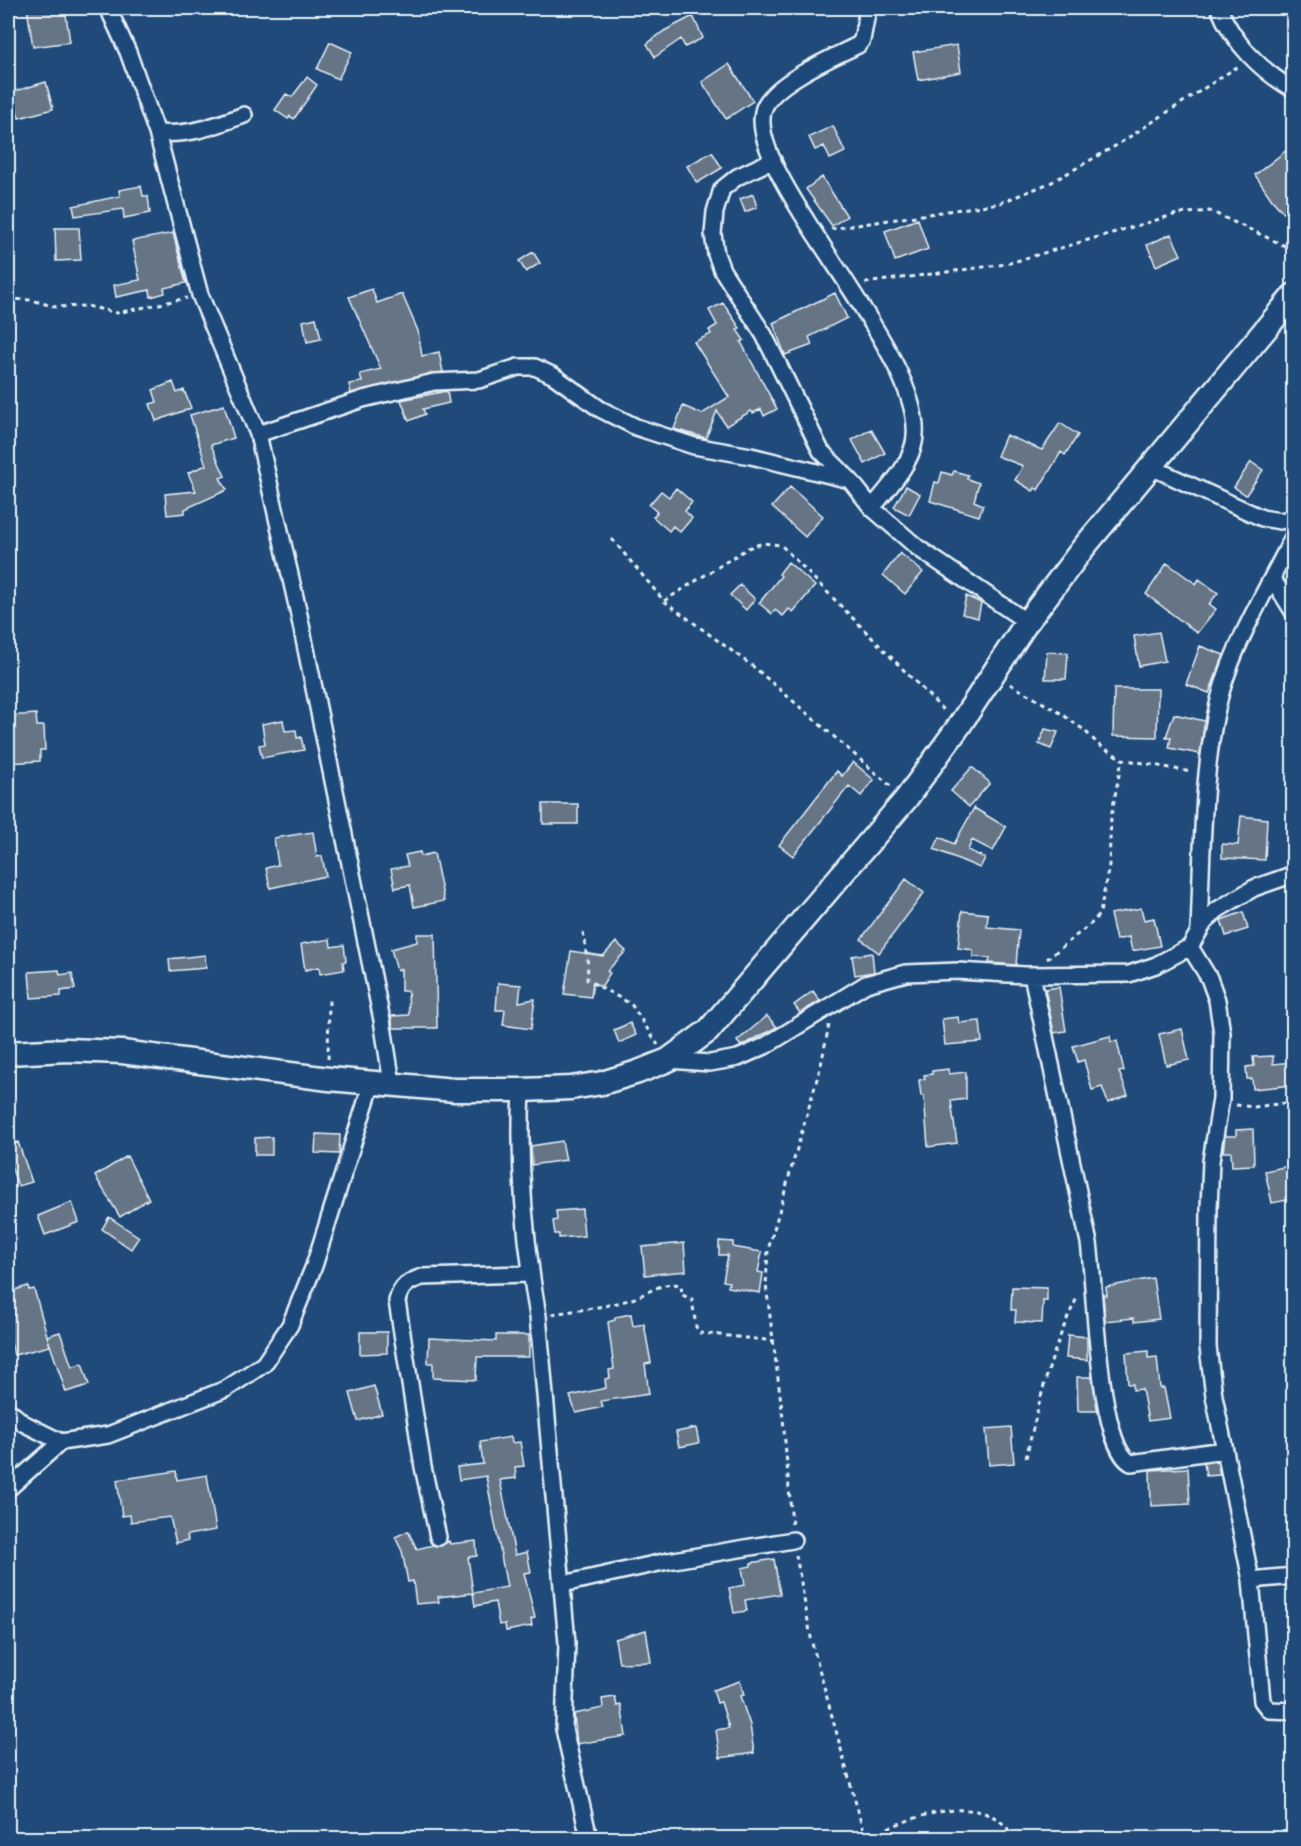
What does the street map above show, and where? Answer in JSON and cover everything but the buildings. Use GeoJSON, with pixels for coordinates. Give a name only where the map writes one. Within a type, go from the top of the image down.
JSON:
{"type":"FeatureCollection","features":[{"type":"Feature","properties":{"kind":"street"},"geometry":{"type":"LineString","coordinates":[[8,1489],[61,1442],[108,1435],[159,1418],[226,1389],[264,1364],[290,1325],[382,1083],[366,941],[298,610],[258,434],[200,295],[157,133],[128,52],[108,8]]}},
{"type":"Feature","properties":{"kind":"street"},"geometry":{"type":"LineString","coordinates":[[868,8],[862,40],[858,45],[786,86],[766,105],[763,128],[773,160],[814,232],[849,285],[910,397],[916,426],[914,445],[901,470],[872,508]]}},
{"type":"Feature","properties":{"kind":"street"},"geometry":{"type":"LineString","coordinates":[[1219,8],[1224,21],[1251,59],[1293,90]]}},
{"type":"Feature","properties":{"kind":"street"},"geometry":{"type":"LineString","coordinates":[[157,133],[178,135],[208,129],[244,115]]}},
{"type":"Feature","properties":{"kind":"street"},"geometry":{"type":"LineString","coordinates":[[773,160],[737,177],[722,189],[715,212],[713,234],[716,254],[722,270],[764,335],[821,451],[850,480],[872,508],[918,548],[1028,622]]}},
{"type":"Feature","properties":{"kind":"street"},"geometry":{"type":"LineString","coordinates":[[8,1053],[66,1050],[122,1052],[329,1079],[455,1090],[522,1090],[602,1083],[668,1060],[708,1031],[906,799],[959,726],[1028,622],[1103,524],[1293,295]]}},
{"type":"Feature","properties":{"kind":"street"},"geometry":{"type":"LineString","coordinates":[[258,434],[363,399],[434,382],[479,380],[518,367],[535,367],[554,376],[600,409],[636,427],[694,446],[751,456],[850,480]]}},
{"type":"Feature","properties":{"kind":"street"},"geometry":{"type":"LineString","coordinates":[[1151,467],[1262,518],[1280,521],[1293,518]]}},
{"type":"Feature","properties":{"kind":"street"},"geometry":{"type":"LineString","coordinates":[[1199,930],[1209,776],[1216,712],[1232,661],[1293,535]]}},
{"type":"Feature","properties":{"kind":"street"},"geometry":{"type":"LineString","coordinates":[[1272,578],[1293,613]]}},
{"type":"Feature","properties":{"kind":"street"},"geometry":{"type":"LineString","coordinates":[[668,1060],[710,1063],[738,1058],[765,1046],[866,984],[906,973],[958,971],[1029,975],[1129,974],[1156,965],[1190,947],[1199,930],[1217,910],[1254,888],[1293,874]]}},
{"type":"Feature","properties":{"kind":"street"},"geometry":{"type":"LineString","coordinates":[[1190,947],[1209,978],[1217,1000],[1222,1033],[1221,1099],[1211,1161],[1208,1347],[1224,1450],[1251,1580],[1263,1701],[1269,1710],[1293,1711]]}},
{"type":"Feature","properties":{"kind":"street"},"geometry":{"type":"LineString","coordinates":[[1029,975],[1093,1270],[1092,1300],[1096,1345],[1114,1441],[1125,1460],[1131,1463],[1224,1450]]}},
{"type":"Feature","properties":{"kind":"street"},"geometry":{"type":"LineString","coordinates":[[522,1090],[519,1143],[530,1274],[538,1316],[567,1643],[564,1729],[589,1839]]}},
{"type":"Feature","properties":{"kind":"street"},"geometry":{"type":"LineString","coordinates":[[438,1537],[423,1467],[397,1301],[400,1289],[408,1282],[422,1277],[530,1274]]}},
{"type":"Feature","properties":{"kind":"street"},"geometry":{"type":"LineString","coordinates":[[8,1410],[23,1424],[61,1442]]}},
{"type":"Feature","properties":{"kind":"street"},"geometry":{"type":"LineString","coordinates":[[563,1584],[668,1561],[794,1540]]}},
{"type":"Feature","properties":{"kind":"street"},"geometry":{"type":"LineString","coordinates":[[1251,1580],[1293,1576]]}},
{"type":"Feature","properties":{"kind":"path"},"geometry":{"type":"LineString","coordinates":[[814,232],[1000,204],[1052,182],[1117,145],[1251,59]]}},
{"type":"Feature","properties":{"kind":"path"},"geometry":{"type":"LineString","coordinates":[[849,285],[1006,264],[1177,214],[1210,211],[1293,249]]}},
{"type":"Feature","properties":{"kind":"path"},"geometry":{"type":"LineString","coordinates":[[8,299],[31,300],[57,307],[87,306],[117,313],[200,295]]}},
{"type":"Feature","properties":{"kind":"path"},"geometry":{"type":"LineString","coordinates":[[612,539],[664,601],[755,668],[906,799]]}},
{"type":"Feature","properties":{"kind":"path"},"geometry":{"type":"LineString","coordinates":[[664,601],[748,548],[763,543],[781,544],[959,726]]}},
{"type":"Feature","properties":{"kind":"path"},"geometry":{"type":"LineString","coordinates":[[993,674],[1059,712],[1084,730],[1099,745],[1122,759],[1209,776]]}},
{"type":"Feature","properties":{"kind":"path"},"geometry":{"type":"LineString","coordinates":[[1029,975],[1094,922],[1100,913],[1109,865],[1111,817],[1122,759]]}},
{"type":"Feature","properties":{"kind":"path"},"geometry":{"type":"LineString","coordinates":[[583,932],[588,965],[587,980],[631,1004],[668,1060]]}},
{"type":"Feature","properties":{"kind":"path"},"geometry":{"type":"LineString","coordinates":[[329,1000],[329,1079]]}},
{"type":"Feature","properties":{"kind":"path"},"geometry":{"type":"LineString","coordinates":[[833,1003],[821,1065],[768,1250],[766,1285],[775,1341],[794,1540],[812,1643],[864,1838],[953,1809],[980,1810],[999,1821],[1014,1839]]}},
{"type":"Feature","properties":{"kind":"path"},"geometry":{"type":"LineString","coordinates":[[1221,1099],[1236,1105],[1254,1107],[1293,1102]]}},
{"type":"Feature","properties":{"kind":"path"},"geometry":{"type":"LineString","coordinates":[[1026,1458],[1046,1374],[1061,1334],[1093,1270]]}},
{"type":"Feature","properties":{"kind":"path"},"geometry":{"type":"LineString","coordinates":[[538,1316],[632,1298],[655,1287],[674,1283],[681,1285],[682,1295],[692,1299],[696,1327],[700,1333],[775,1341]]}}]}
